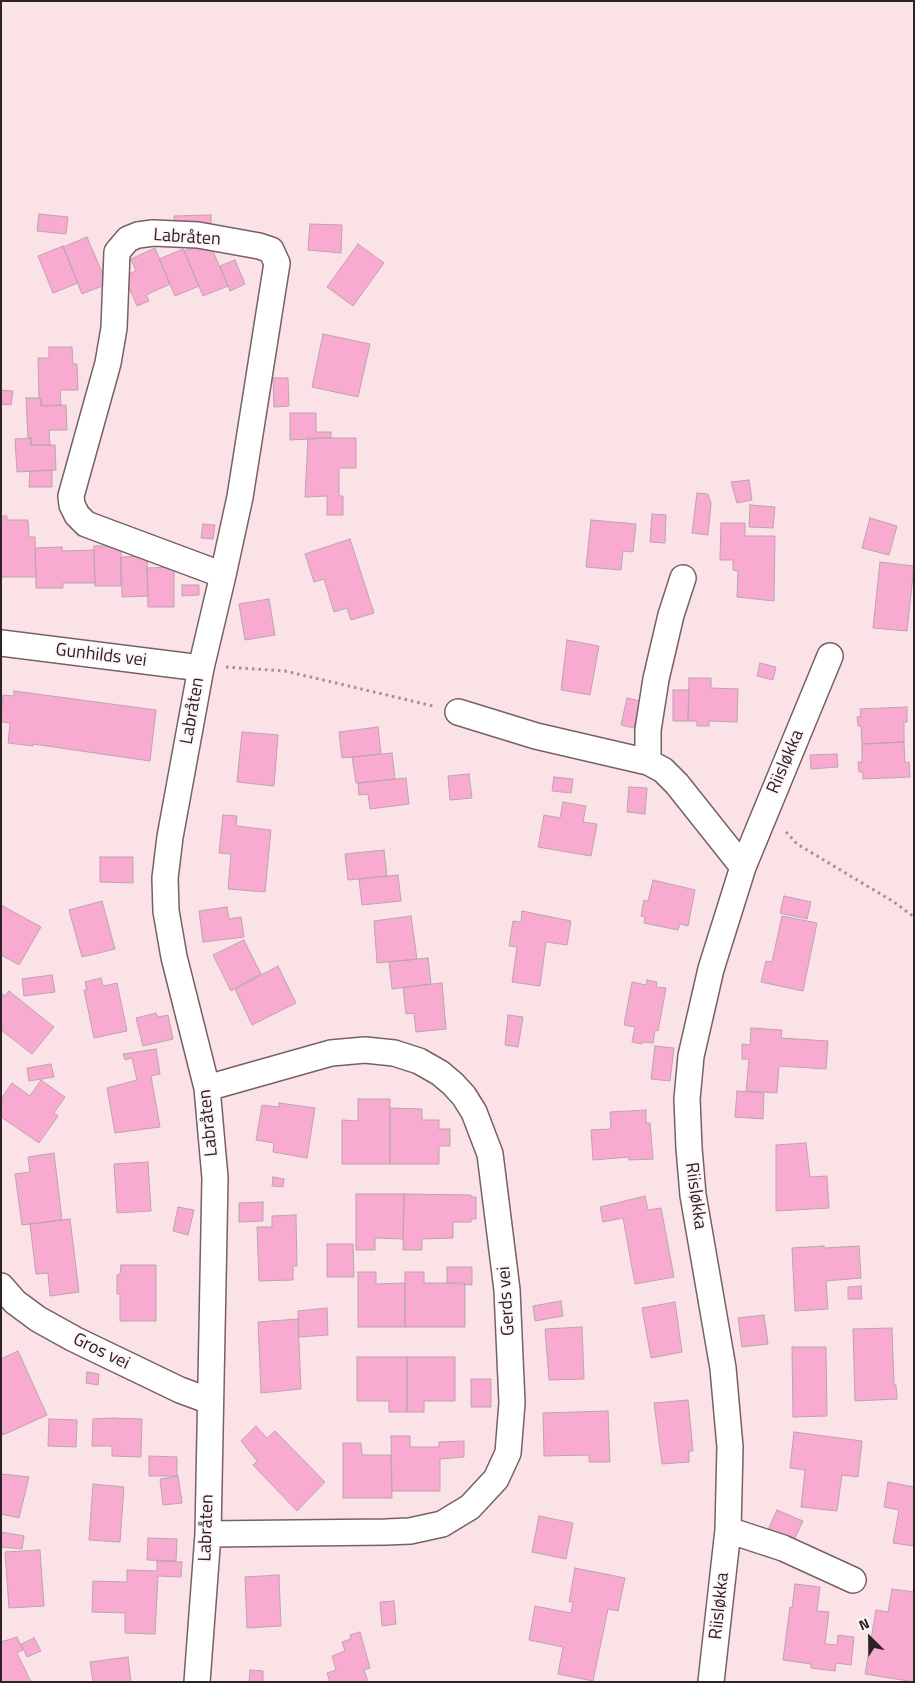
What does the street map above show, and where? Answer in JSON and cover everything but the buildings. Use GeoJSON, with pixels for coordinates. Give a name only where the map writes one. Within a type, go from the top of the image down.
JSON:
{"type":"FeatureCollection","features":[{"type":"Feature","properties":{"kind":"street","name":"Labråten"},"geometry":{"type":"LineString","coordinates":[[198,1682],[208,1534],[215,1178],[207,1088],[174,957],[166,911],[165,878],[170,837],[201,668],[223,575],[240,497],[277,263],[270,250],[259,246],[198,235],[153,233],[138,236],[128,239],[118,252],[114,328],[108,363],[71,496],[72,505],[77,516],[86,524],[223,575]]}},
{"type":"Feature","properties":{"kind":"street"},"geometry":{"type":"LineString","coordinates":[[648,762],[648,730],[656,679],[671,615],[683,578]]}},
{"type":"Feature","properties":{"kind":"street","name":"Gunhilds vei"},"geometry":{"type":"LineString","coordinates":[[1,644],[201,668]]}},
{"type":"Feature","properties":{"kind":"street","name":"Riisløkka"},"geometry":{"type":"LineString","coordinates":[[711,1682],[728,1530],[730,1447],[724,1378],[693,1195],[688,1148],[687,1099],[691,1056],[711,969],[743,867],[830,656]]}},
{"type":"Feature","properties":{"kind":"street"},"geometry":{"type":"LineString","coordinates":[[458,712],[536,736],[648,762],[664,770],[743,867]]}},
{"type":"Feature","properties":{"kind":"street","name":"Gerds vei"},"geometry":{"type":"LineString","coordinates":[[207,1088],[331,1053],[365,1050],[394,1053],[419,1061],[440,1073],[453,1084],[464,1096],[474,1112],[490,1154],[508,1290],[512,1404],[510,1438],[503,1467],[490,1486],[470,1507],[442,1524],[410,1531],[208,1534]]}},
{"type":"Feature","properties":{"kind":"street","name":"Gros vei"},"geometry":{"type":"LineString","coordinates":[[1,1286],[15,1302],[38,1319],[74,1340],[180,1390],[210,1401]]}},
{"type":"Feature","properties":{"kind":"street"},"geometry":{"type":"LineString","coordinates":[[728,1530],[784,1548],[853,1580]]}},
{"type":"Feature","properties":{"kind":"path"},"geometry":{"type":"LineString","coordinates":[[201,668],[237,667],[284,671],[458,712]]}},
{"type":"Feature","properties":{"kind":"path"},"geometry":{"type":"LineString","coordinates":[[765,811],[797,844],[894,902],[914,917]]}}]}
